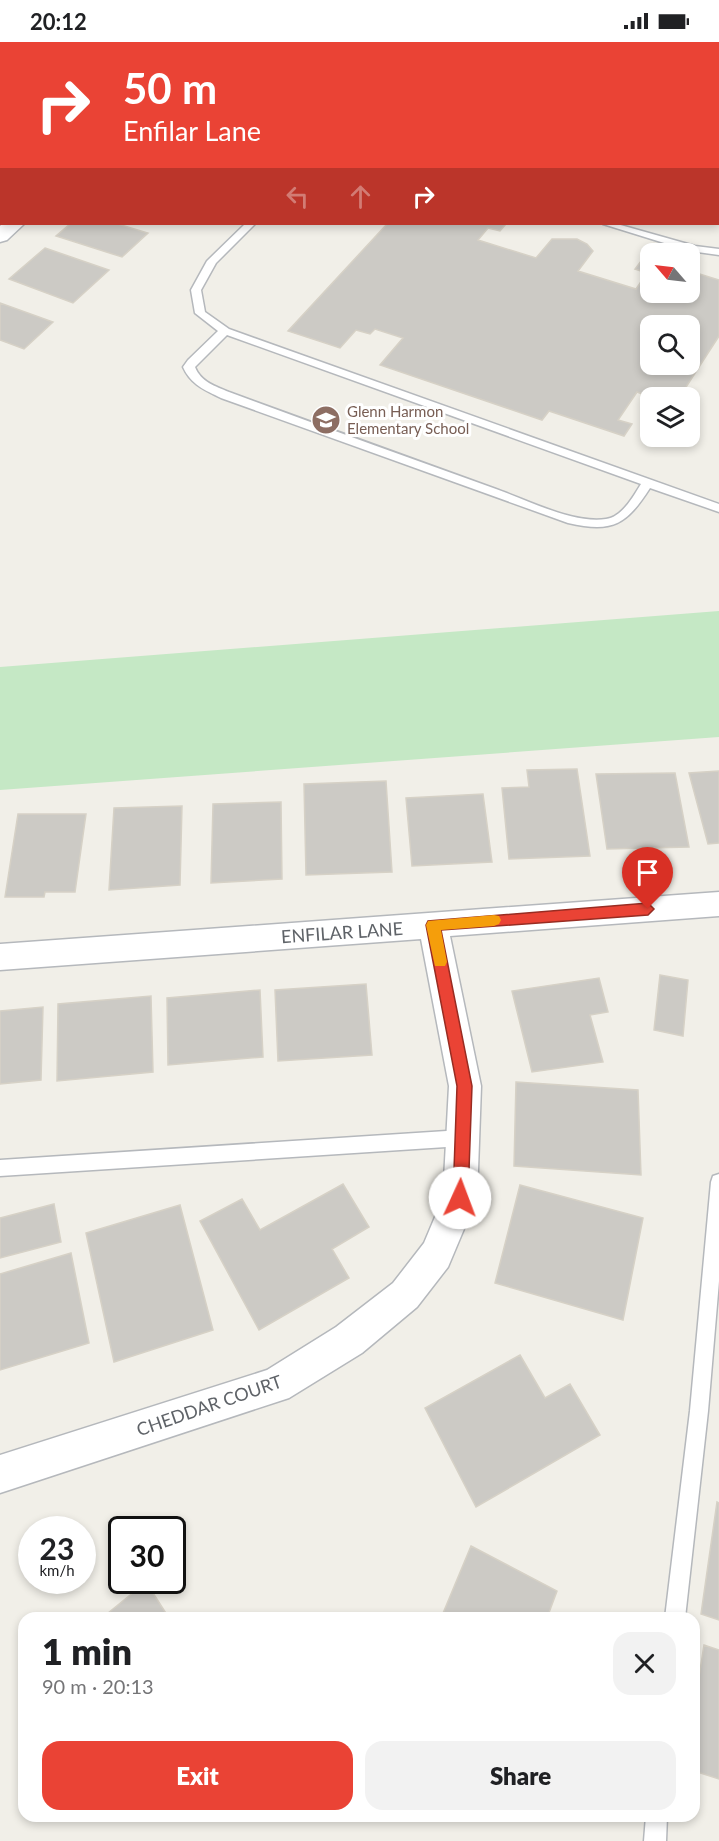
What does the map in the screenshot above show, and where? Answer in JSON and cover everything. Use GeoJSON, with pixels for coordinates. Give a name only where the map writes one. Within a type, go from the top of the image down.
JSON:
{"type":"FeatureCollection","features":[{"type":"Feature","properties":{"kind":"street"},"geometry":{"type":"LineString","coordinates":[[0,236],[13,225]]}},
{"type":"Feature","properties":{"kind":"street","name":"ENFILAR LANE"},"geometry":{"type":"LineString","coordinates":[[0,957],[719,904]]}},
{"type":"Feature","properties":{"kind":"street","name":"CHEDDAR COURT"},"geometry":{"type":"LineString","coordinates":[[0,1474],[276,1385],[349,1340],[405,1295],[436,1255],[460,1198],[465,1086],[433,925]]}},
{"type":"Feature","properties":{"kind":"lane"},"geometry":{"type":"LineString","coordinates":[[249,225],[212,261],[196,290],[200,313],[225,331],[719,508]]}},
{"type":"Feature","properties":{"kind":"lane"},"geometry":{"type":"LineString","coordinates":[[611,225],[694,249],[719,252]]}},
{"type":"Feature","properties":{"kind":"lane"},"geometry":{"type":"LineString","coordinates":[[225,331],[189,367],[193,378],[204,385],[225,395],[477,486],[583,522],[606,523],[619,519],[630,508],[648,482]]}},
{"type":"Feature","properties":{"kind":"lane"},"geometry":{"type":"LineString","coordinates":[[0,1168],[462,1138]]}},
{"type":"Feature","properties":{"kind":"lane"},"geometry":{"type":"LineString","coordinates":[[676,1612],[699,1411],[719,1182]]}},
{"type":"Feature","properties":{"kind":"lane"},"geometry":{"type":"LineString","coordinates":[[655,1841],[657,1822]]}},
{"type":"Feature","properties":{"kind":"green space"},"geometry":{"type":"Polygon","coordinates":[[[719,611],[719,737],[0,790],[0,667],[719,611]]]}},
{"type":"Feature","properties":{"kind":"building"},"geometry":{"type":"Polygon","coordinates":[[[69,225],[121,225],[148,233],[122,257],[56,236],[69,225]]]}},
{"type":"Feature","properties":{"kind":"building"},"geometry":{"type":"Polygon","coordinates":[[[386,225],[505,225],[500,231],[488,228],[478,240],[536,258],[552,239],[577,239],[587,244],[593,251],[578,271],[636,289],[640,283],[640,303],[700,303],[700,274],[719,280],[719,336],[700,365],[700,315],[640,315],[640,375],[694,375],[686,387],[640,387],[640,393],[637,392],[618,420],[632,424],[624,436],[549,411],[542,420],[380,365],[403,338],[375,329],[370,334],[356,330],[340,348],[288,331],[386,225]]]}},
{"type":"Feature","properties":{"kind":"building"},"geometry":{"type":"Polygon","coordinates":[[[45,248],[109,270],[73,303],[9,279],[45,248]]]}},
{"type":"Feature","properties":{"kind":"building"},"geometry":{"type":"Polygon","coordinates":[[[0,303],[53,322],[24,349],[0,340],[0,303]]]}},
{"type":"Feature","properties":{"kind":"building"},"geometry":{"type":"Polygon","coordinates":[[[577,769],[590,856],[509,859],[502,788],[529,787],[527,770],[577,769]]]}},
{"type":"Feature","properties":{"kind":"building"},"geometry":{"type":"Polygon","coordinates":[[[719,771],[719,843],[708,844],[689,773],[719,771]]]}},
{"type":"Feature","properties":{"kind":"building"},"geometry":{"type":"Polygon","coordinates":[[[675,773],[689,847],[607,849],[596,774],[675,773]]]}},
{"type":"Feature","properties":{"kind":"building"},"geometry":{"type":"Polygon","coordinates":[[[386,781],[392,872],[306,875],[304,784],[386,781]]]}},
{"type":"Feature","properties":{"kind":"building"},"geometry":{"type":"Polygon","coordinates":[[[483,794],[492,862],[412,866],[406,798],[483,794]]]}},
{"type":"Feature","properties":{"kind":"building"},"geometry":{"type":"Polygon","coordinates":[[[281,802],[282,879],[211,883],[213,804],[281,802]]]}},
{"type":"Feature","properties":{"kind":"building"},"geometry":{"type":"Polygon","coordinates":[[[182,806],[180,885],[109,890],[114,808],[182,806]]]}},
{"type":"Feature","properties":{"kind":"building"},"geometry":{"type":"Polygon","coordinates":[[[18,814],[86,814],[75,892],[45,892],[44,897],[5,897],[18,814]]]}},
{"type":"Feature","properties":{"kind":"building"},"geometry":{"type":"Polygon","coordinates":[[[660,975],[688,980],[683,1036],[654,1030],[660,975]]]}},
{"type":"Feature","properties":{"kind":"building"},"geometry":{"type":"Polygon","coordinates":[[[599,978],[608,1012],[590,1015],[603,1062],[532,1072],[512,991],[599,978]]]}},
{"type":"Feature","properties":{"kind":"building"},"geometry":{"type":"Polygon","coordinates":[[[366,984],[372,1055],[278,1061],[275,990],[366,984]]]}},
{"type":"Feature","properties":{"kind":"building"},"geometry":{"type":"Polygon","coordinates":[[[260,990],[263,1057],[168,1065],[167,998],[260,990]]]}},
{"type":"Feature","properties":{"kind":"building"},"geometry":{"type":"Polygon","coordinates":[[[151,996],[153,1072],[57,1081],[58,1004],[151,996]]]}},
{"type":"Feature","properties":{"kind":"building"},"geometry":{"type":"Polygon","coordinates":[[[43,1007],[41,1080],[0,1084],[0,1011],[43,1007]]]}},
{"type":"Feature","properties":{"kind":"building"},"geometry":{"type":"Polygon","coordinates":[[[516,1082],[638,1090],[641,1175],[514,1166],[516,1082]]]}},
{"type":"Feature","properties":{"kind":"building"},"geometry":{"type":"Polygon","coordinates":[[[343,1184],[369,1227],[332,1249],[349,1278],[259,1330],[200,1221],[242,1199],[260,1230],[343,1184]]]}},
{"type":"Feature","properties":{"kind":"building"},"geometry":{"type":"Polygon","coordinates":[[[520,1185],[643,1218],[623,1320],[495,1283],[520,1185]]]}},
{"type":"Feature","properties":{"kind":"building"},"geometry":{"type":"Polygon","coordinates":[[[54,1204],[61,1242],[0,1258],[0,1218],[54,1204]]]}},
{"type":"Feature","properties":{"kind":"building"},"geometry":{"type":"Polygon","coordinates":[[[180,1205],[213,1330],[114,1362],[86,1233],[180,1205]]]}},
{"type":"Feature","properties":{"kind":"building"},"geometry":{"type":"Polygon","coordinates":[[[71,1253],[89,1343],[0,1370],[0,1274],[71,1253]]]}},
{"type":"Feature","properties":{"kind":"building"},"geometry":{"type":"Polygon","coordinates":[[[520,1355],[545,1398],[570,1384],[600,1435],[476,1507],[425,1408],[520,1355]]]}},
{"type":"Feature","properties":{"kind":"building"},"geometry":{"type":"Polygon","coordinates":[[[717,1502],[719,1503],[719,1620],[701,1614],[717,1502]]]}},
{"type":"Feature","properties":{"kind":"building"},"geometry":{"type":"Polygon","coordinates":[[[471,1546],[557,1591],[549,1612],[444,1612],[471,1546]]]}},
{"type":"Feature","properties":{"kind":"building"},"geometry":{"type":"Polygon","coordinates":[[[131,1594],[154,1594],[165,1612],[109,1612],[131,1594]]]}},
{"type":"Feature","properties":{"kind":"building"},"geometry":{"type":"Polygon","coordinates":[[[704,1645],[719,1650],[719,1779],[700,1773],[700,1671],[704,1645]]]}},
{"type":"Feature","properties":{"kind":"slow traffic"},"geometry":{"type":"LineString","coordinates":[[440,962],[433,925],[494,920]]}},
{"type":"Feature","properties":{"kind":"place","name":"Glenn Harmon Elementary School"},"geometry":{"type":"Point","coordinates":[326,420]}},
{"type":"Feature","properties":{"kind":"route"},"geometry":{"type":"LineString","coordinates":[[460,1198],[465,1086],[433,925],[648,909]]}}]}
